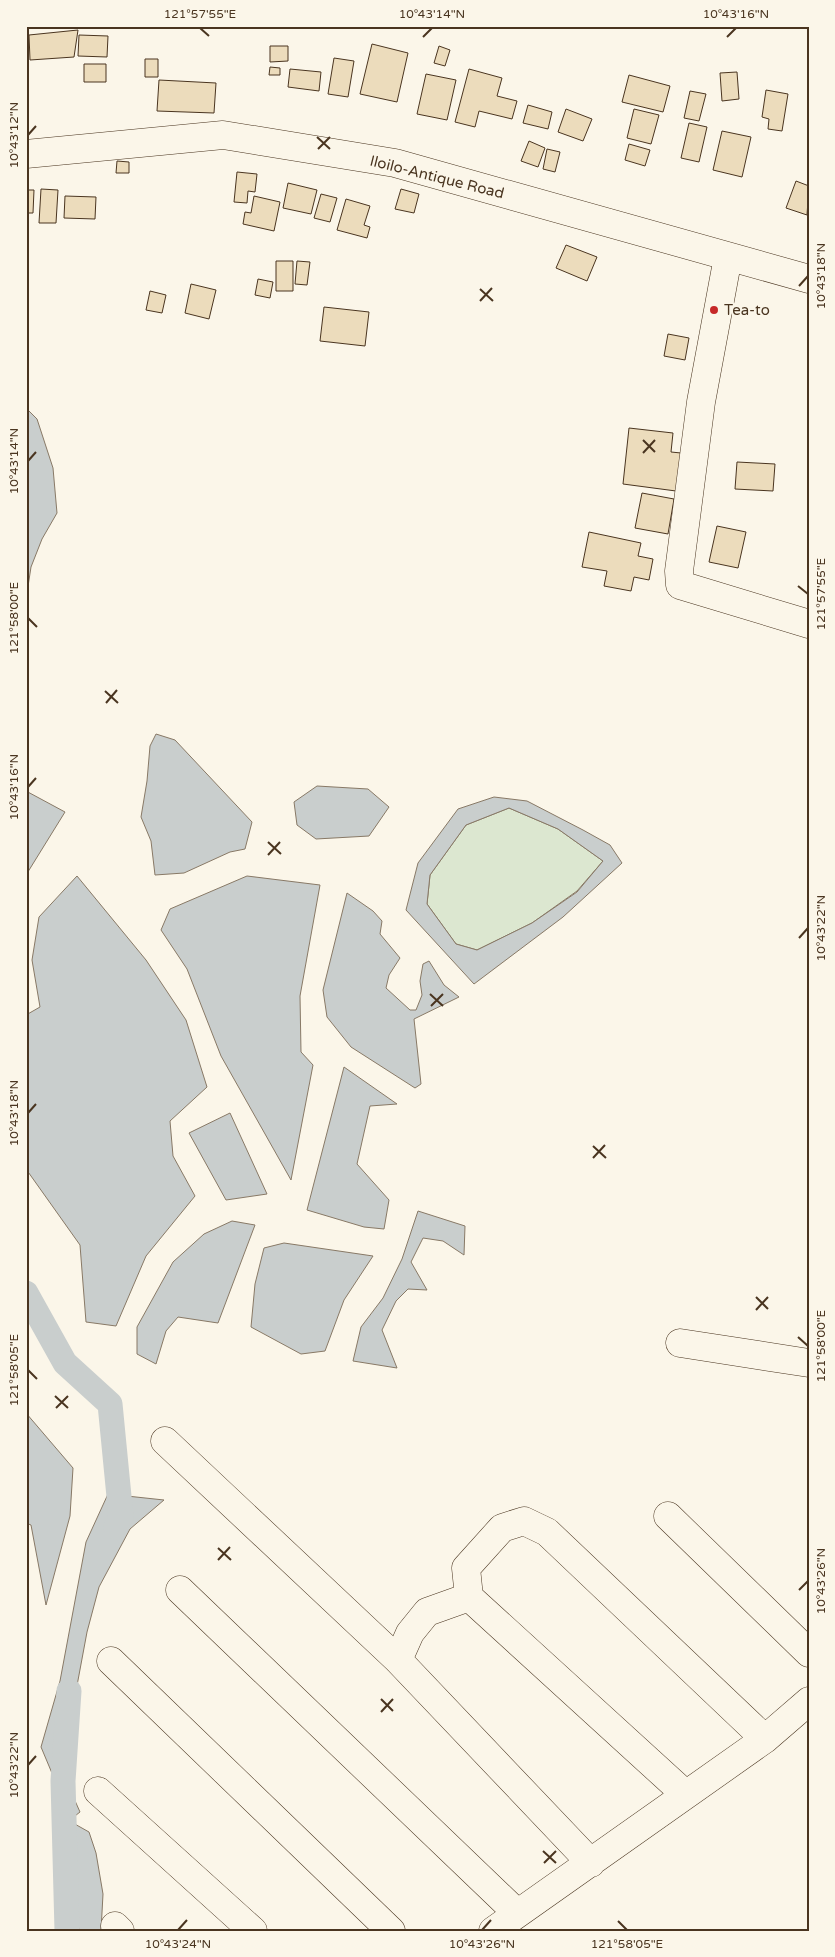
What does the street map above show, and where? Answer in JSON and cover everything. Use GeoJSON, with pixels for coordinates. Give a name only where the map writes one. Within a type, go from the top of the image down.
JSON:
{"type":"FeatureCollection","features":[{"type":"Feature","properties":{"kind":"street","name":"Iloilo-Antique Road"},"geometry":{"type":"LineString","coordinates":[[26,154],[223,135],[395,163],[809,279]]}},
{"type":"Feature","properties":{"kind":"street"},"geometry":{"type":"LineString","coordinates":[[728,257],[701,402],[679,571],[680,586],[809,624]]}},
{"type":"Feature","properties":{"kind":"street"},"geometry":{"type":"LineString","coordinates":[[680,1343],[809,1363]]}},
{"type":"Feature","properties":{"kind":"street"},"geometry":{"type":"LineString","coordinates":[[165,1441],[398,1660],[591,1863]]}},
{"type":"Feature","properties":{"kind":"street"},"geometry":{"type":"LineString","coordinates":[[668,1516],[809,1653]]}},
{"type":"Feature","properties":{"kind":"street"},"geometry":{"type":"LineString","coordinates":[[685,1794],[469,1597],[466,1568],[502,1528],[524,1521],[547,1532],[765,1739]]}},
{"type":"Feature","properties":{"kind":"street"},"geometry":{"type":"LineString","coordinates":[[180,1590],[517,1913]]}},
{"type":"Feature","properties":{"kind":"street"},"geometry":{"type":"LineString","coordinates":[[398,1660],[410,1633],[427,1612],[469,1597]]}},
{"type":"Feature","properties":{"kind":"street"},"geometry":{"type":"LineString","coordinates":[[111,1661],[391,1931]]}},
{"type":"Feature","properties":{"kind":"street"},"geometry":{"type":"LineString","coordinates":[[493,1931],[765,1739],[809,1700]]}},
{"type":"Feature","properties":{"kind":"street"},"geometry":{"type":"LineString","coordinates":[[98,1791],[252,1931]]}},
{"type":"Feature","properties":{"kind":"green space"},"geometry":{"type":"Polygon","coordinates":[[[509,808],[558,829],[603,861],[577,891],[532,923],[477,950],[456,944],[427,904],[430,875],[466,825],[509,808]]]}},
{"type":"Feature","properties":{"kind":"shaded area"},"geometry":{"type":"Polygon","coordinates":[[[26,408],[37,419],[53,468],[57,513],[42,539],[31,567],[27,593],[26,408]]]}},
{"type":"Feature","properties":{"kind":"shaded area"},"geometry":{"type":"Polygon","coordinates":[[[156,734],[175,740],[252,822],[245,849],[230,852],[184,873],[155,875],[151,841],[141,817],[150,746],[156,734]]]}},
{"type":"Feature","properties":{"kind":"shaded area"},"geometry":{"type":"Polygon","coordinates":[[[317,786],[368,789],[389,807],[369,836],[316,839],[297,825],[294,802],[317,786]]]}},
{"type":"Feature","properties":{"kind":"shaded area"},"geometry":{"type":"Polygon","coordinates":[[[26,791],[65,812],[26,875],[26,791]]]}},
{"type":"Feature","properties":{"kind":"shaded area"},"geometry":{"type":"Polygon","coordinates":[[[494,797],[527,801],[610,845],[622,863],[563,917],[474,984],[406,910],[418,863],[458,809],[494,797]],[[509,808],[466,825],[430,875],[427,904],[456,944],[477,950],[532,923],[577,892],[603,861],[558,829],[509,808]]]}},
{"type":"Feature","properties":{"kind":"shaded area"},"geometry":{"type":"Polygon","coordinates":[[[77,876],[146,960],[186,1020],[207,1087],[170,1121],[173,1156],[195,1196],[146,1256],[116,1326],[86,1322],[80,1245],[26,1169],[26,1015],[40,1007],[32,960],[39,917],[77,876]]]}},
{"type":"Feature","properties":{"kind":"shaded area"},"geometry":{"type":"Polygon","coordinates":[[[247,876],[320,885],[300,996],[301,1052],[313,1065],[291,1180],[221,1056],[187,969],[161,930],[170,909],[247,876]]]}},
{"type":"Feature","properties":{"kind":"shaded area"},"geometry":{"type":"Polygon","coordinates":[[[347,893],[373,911],[382,921],[380,934],[400,958],[389,975],[386,988],[410,1010],[416,1010],[422,995],[420,981],[423,964],[429,961],[444,985],[459,997],[414,1019],[421,1084],[415,1088],[351,1047],[327,1017],[323,990],[347,893]]]}},
{"type":"Feature","properties":{"kind":"shaded area"},"geometry":{"type":"Polygon","coordinates":[[[344,1067],[397,1104],[370,1106],[357,1164],[389,1200],[384,1229],[364,1227],[307,1210],[344,1067]]]}},
{"type":"Feature","properties":{"kind":"shaded area"},"geometry":{"type":"Polygon","coordinates":[[[230,1113],[267,1194],[226,1200],[189,1133],[230,1113]]]}},
{"type":"Feature","properties":{"kind":"shaded area"},"geometry":{"type":"Polygon","coordinates":[[[418,1211],[465,1226],[464,1255],[443,1241],[423,1238],[411,1262],[427,1290],[408,1289],[396,1301],[382,1330],[397,1368],[353,1361],[361,1327],[383,1298],[402,1259],[418,1211]]]}},
{"type":"Feature","properties":{"kind":"shaded area"},"geometry":{"type":"Polygon","coordinates":[[[232,1221],[255,1225],[218,1323],[178,1317],[166,1331],[156,1364],[137,1354],[137,1327],[173,1262],[204,1234],[232,1221]]]}},
{"type":"Feature","properties":{"kind":"shaded area"},"geometry":{"type":"Polygon","coordinates":[[[284,1243],[373,1256],[344,1300],[325,1351],[301,1354],[251,1327],[255,1284],[264,1248],[284,1243]]]}},
{"type":"Feature","properties":{"kind":"shaded area"},"geometry":{"type":"Polygon","coordinates":[[[26,1413],[73,1468],[70,1516],[46,1605],[31,1525],[26,1523],[26,1413]]]}},
{"type":"Feature","properties":{"kind":"shaded area"},"geometry":{"type":"Polygon","coordinates":[[[108,1494],[164,1500],[130,1529],[99,1587],[87,1632],[76,1691],[59,1752],[64,1776],[80,1812],[66,1823],[54,1778],[41,1747],[60,1681],[86,1542],[108,1494]]]}},
{"type":"Feature","properties":{"kind":"shaded area"},"geometry":{"type":"Polygon","coordinates":[[[73,1823],[89,1832],[96,1853],[103,1894],[101,1931],[79,1931],[73,1877],[73,1823]]]}},
{"type":"Feature","properties":{"kind":"building"},"geometry":{"type":"Polygon","coordinates":[[[78,30],[74,57],[30,60],[29,35],[78,30]]]}},
{"type":"Feature","properties":{"kind":"building"},"geometry":{"type":"Polygon","coordinates":[[[79,35],[108,36],[107,57],[78,56],[79,35]]]}},
{"type":"Feature","properties":{"kind":"building"},"geometry":{"type":"Polygon","coordinates":[[[372,44],[408,53],[397,102],[360,94],[372,44]]]}},
{"type":"Feature","properties":{"kind":"building"},"geometry":{"type":"Polygon","coordinates":[[[270,46],[288,46],[288,61],[270,62],[270,46]]]}},
{"type":"Feature","properties":{"kind":"building"},"geometry":{"type":"Polygon","coordinates":[[[439,46],[450,50],[445,66],[434,63],[439,46]]]}},
{"type":"Feature","properties":{"kind":"building"},"geometry":{"type":"Polygon","coordinates":[[[334,58],[354,61],[348,97],[328,94],[334,58]]]}},
{"type":"Feature","properties":{"kind":"building"},"geometry":{"type":"Polygon","coordinates":[[[145,59],[158,59],[158,77],[145,77],[145,59]]]}},
{"type":"Feature","properties":{"kind":"building"},"geometry":{"type":"Polygon","coordinates":[[[84,64],[106,64],[106,82],[84,82],[84,64]]]}},
{"type":"Feature","properties":{"kind":"building"},"geometry":{"type":"Polygon","coordinates":[[[270,67],[280,68],[280,75],[269,75],[270,67]]]}},
{"type":"Feature","properties":{"kind":"building"},"geometry":{"type":"Polygon","coordinates":[[[290,69],[321,72],[319,91],[288,87],[290,69]]]}},
{"type":"Feature","properties":{"kind":"building"},"geometry":{"type":"Polygon","coordinates":[[[469,69],[502,78],[497,96],[517,101],[512,119],[479,111],[475,127],[455,122],[469,69]]]}},
{"type":"Feature","properties":{"kind":"building"},"geometry":{"type":"Polygon","coordinates":[[[737,72],[739,99],[722,101],[720,73],[737,72]]]}},
{"type":"Feature","properties":{"kind":"building"},"geometry":{"type":"Polygon","coordinates":[[[426,74],[456,80],[447,120],[417,114],[426,74]]]}},
{"type":"Feature","properties":{"kind":"building"},"geometry":{"type":"Polygon","coordinates":[[[629,75],[670,86],[663,112],[622,102],[629,75]]]}},
{"type":"Feature","properties":{"kind":"building"},"geometry":{"type":"Polygon","coordinates":[[[159,80],[216,83],[214,113],[157,111],[159,80]]]}},
{"type":"Feature","properties":{"kind":"building"},"geometry":{"type":"Polygon","coordinates":[[[766,90],[788,94],[782,131],[768,129],[769,119],[762,117],[766,90]]]}},
{"type":"Feature","properties":{"kind":"building"},"geometry":{"type":"Polygon","coordinates":[[[690,91],[706,94],[699,121],[684,118],[690,91]]]}},
{"type":"Feature","properties":{"kind":"building"},"geometry":{"type":"Polygon","coordinates":[[[528,105],[552,112],[548,129],[523,123],[528,105]]]}},
{"type":"Feature","properties":{"kind":"building"},"geometry":{"type":"Polygon","coordinates":[[[566,109],[592,119],[583,141],[558,132],[566,109]]]}},
{"type":"Feature","properties":{"kind":"building"},"geometry":{"type":"Polygon","coordinates":[[[634,109],[659,115],[651,144],[627,138],[634,109]]]}},
{"type":"Feature","properties":{"kind":"building"},"geometry":{"type":"Polygon","coordinates":[[[689,123],[707,127],[699,162],[681,158],[689,123]]]}},
{"type":"Feature","properties":{"kind":"building"},"geometry":{"type":"Polygon","coordinates":[[[722,131],[751,137],[742,177],[713,170],[722,131]]]}},
{"type":"Feature","properties":{"kind":"building"},"geometry":{"type":"Polygon","coordinates":[[[529,141],[545,148],[538,167],[521,161],[529,141]]]}},
{"type":"Feature","properties":{"kind":"building"},"geometry":{"type":"Polygon","coordinates":[[[629,144],[650,150],[645,166],[625,160],[629,144]]]}},
{"type":"Feature","properties":{"kind":"building"},"geometry":{"type":"Polygon","coordinates":[[[547,149],[560,152],[555,172],[543,169],[547,149]]]}},
{"type":"Feature","properties":{"kind":"building"},"geometry":{"type":"Polygon","coordinates":[[[117,161],[129,162],[129,173],[116,173],[117,161]]]}},
{"type":"Feature","properties":{"kind":"building"},"geometry":{"type":"Polygon","coordinates":[[[237,172],[257,174],[255,192],[248,191],[247,203],[234,202],[237,172]]]}},
{"type":"Feature","properties":{"kind":"building"},"geometry":{"type":"Polygon","coordinates":[[[796,181],[809,186],[807,215],[786,208],[796,181]]]}},
{"type":"Feature","properties":{"kind":"building"},"geometry":{"type":"Polygon","coordinates":[[[288,183],[317,190],[311,214],[283,208],[288,183]]]}},
{"type":"Feature","properties":{"kind":"building"},"geometry":{"type":"Polygon","coordinates":[[[41,189],[58,190],[56,223],[39,223],[41,189]]]}},
{"type":"Feature","properties":{"kind":"building"},"geometry":{"type":"Polygon","coordinates":[[[401,189],[419,194],[414,213],[395,209],[401,189]]]}},
{"type":"Feature","properties":{"kind":"building"},"geometry":{"type":"Polygon","coordinates":[[[26,190],[34,190],[33,213],[26,213],[26,190]]]}},
{"type":"Feature","properties":{"kind":"building"},"geometry":{"type":"Polygon","coordinates":[[[321,194],[337,198],[330,222],[314,218],[321,194]]]}},
{"type":"Feature","properties":{"kind":"building"},"geometry":{"type":"Polygon","coordinates":[[[65,196],[96,197],[95,219],[64,218],[65,196]]]}},
{"type":"Feature","properties":{"kind":"building"},"geometry":{"type":"Polygon","coordinates":[[[254,196],[280,202],[274,231],[243,224],[245,212],[251,213],[254,196]]]}},
{"type":"Feature","properties":{"kind":"building"},"geometry":{"type":"Polygon","coordinates":[[[346,199],[370,206],[364,225],[370,227],[367,238],[337,230],[346,199]]]}},
{"type":"Feature","properties":{"kind":"building"},"geometry":{"type":"Polygon","coordinates":[[[566,245],[597,257],[587,281],[556,268],[566,245]]]}},
{"type":"Feature","properties":{"kind":"building"},"geometry":{"type":"Polygon","coordinates":[[[276,261],[293,261],[293,291],[276,291],[276,261]]]}},
{"type":"Feature","properties":{"kind":"building"},"geometry":{"type":"Polygon","coordinates":[[[297,261],[310,262],[307,285],[295,284],[297,261]]]}},
{"type":"Feature","properties":{"kind":"building"},"geometry":{"type":"Polygon","coordinates":[[[258,279],[273,282],[270,298],[255,295],[258,279]]]}},
{"type":"Feature","properties":{"kind":"building"},"geometry":{"type":"Polygon","coordinates":[[[191,284],[216,290],[209,319],[185,313],[191,284]]]}},
{"type":"Feature","properties":{"kind":"building"},"geometry":{"type":"Polygon","coordinates":[[[150,291],[166,295],[162,313],[146,310],[150,291]]]}},
{"type":"Feature","properties":{"kind":"building"},"geometry":{"type":"Polygon","coordinates":[[[324,307],[369,312],[365,346],[320,341],[324,307]]]}},
{"type":"Feature","properties":{"kind":"building"},"geometry":{"type":"Polygon","coordinates":[[[668,334],[689,338],[685,360],[664,356],[668,334]]]}},
{"type":"Feature","properties":{"kind":"building"},"geometry":{"type":"Polygon","coordinates":[[[629,428],[673,433],[671,452],[681,453],[676,491],[623,484],[629,428]]]}},
{"type":"Feature","properties":{"kind":"building"},"geometry":{"type":"Polygon","coordinates":[[[737,462],[775,464],[773,491],[735,489],[737,462]]]}},
{"type":"Feature","properties":{"kind":"building"},"geometry":{"type":"Polygon","coordinates":[[[642,493],[674,499],[668,534],[635,528],[642,493]]]}},
{"type":"Feature","properties":{"kind":"building"},"geometry":{"type":"Polygon","coordinates":[[[717,526],[746,532],[738,568],[709,562],[717,526]]]}},
{"type":"Feature","properties":{"kind":"building"},"geometry":{"type":"Polygon","coordinates":[[[589,532],[641,543],[638,556],[653,559],[649,580],[634,577],[631,591],[604,586],[607,571],[582,567],[589,532]]]}},
{"type":"Feature","properties":{"kind":"waterway"},"geometry":{"type":"LineString","coordinates":[[26,1293],[65,1363],[110,1404],[121,1517],[116,1527]]}},
{"type":"Feature","properties":{"kind":"waterway"},"geometry":{"type":"LineString","coordinates":[[67,1931],[63,1781],[69,1691]]}},
{"type":"Feature","properties":{"kind":"place","name":"Tea-to"},"geometry":{"type":"Point","coordinates":[714,310]}}]}
